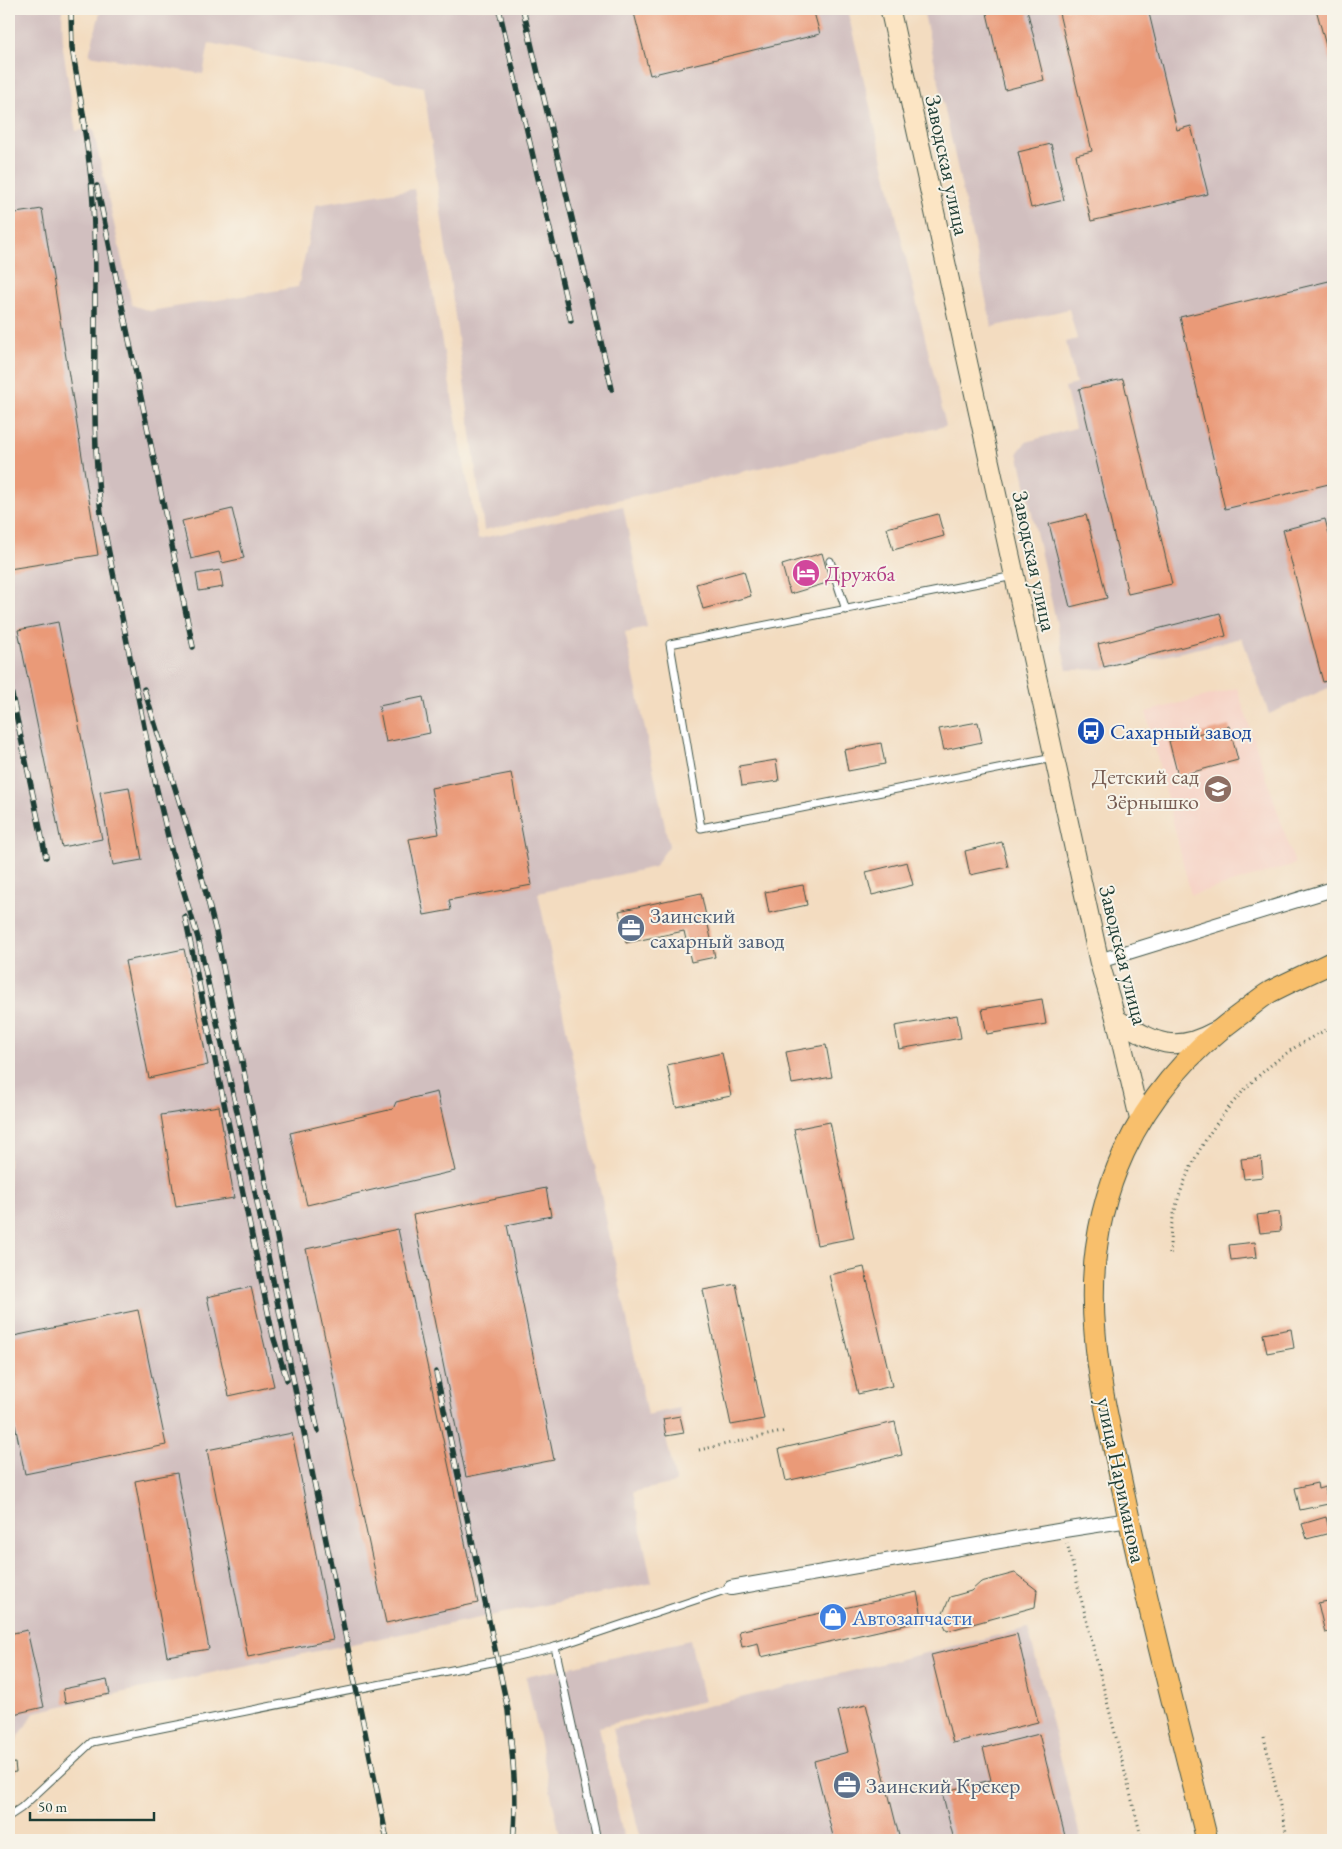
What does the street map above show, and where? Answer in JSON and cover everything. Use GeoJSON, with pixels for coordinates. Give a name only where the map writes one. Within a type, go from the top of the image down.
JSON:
{"type":"FeatureCollection","features":[{"type":"Feature","properties":{"kind":"main road","name":"Заводская улица"},"geometry":{"type":"LineString","coordinates":[[890,9],[1099,961],[1116,1019],[1140,1122]]}},
{"type":"Feature","properties":{"kind":"main road","name":"улица Нариманова"},"geometry":{"type":"LineString","coordinates":[[1207,1840],[1129,1520],[1100,1380],[1094,1331],[1096,1244],[1104,1203],[1128,1140],[1177,1070],[1217,1030],[1268,994],[1333,962]]}},
{"type":"Feature","properties":{"kind":"main road"},"geometry":{"type":"LineString","coordinates":[[1116,1019],[1150,1039],[1166,1043],[1199,1040],[1217,1030]]}},
{"type":"Feature","properties":{"kind":"street"},"geometry":{"type":"LineString","coordinates":[[1099,961],[1333,889]]}},
{"type":"Feature","properties":{"kind":"street"},"geometry":{"type":"LineString","coordinates":[[731,1588],[1129,1520]]}},
{"type":"Feature","properties":{"kind":"lane"},"geometry":{"type":"LineString","coordinates":[[830,561],[846,610]]}},
{"type":"Feature","properties":{"kind":"lane"},"geometry":{"type":"LineString","coordinates":[[1014,576],[670,644],[701,828],[1055,758]]}},
{"type":"Feature","properties":{"kind":"lane"},"geometry":{"type":"LineString","coordinates":[[9,1816],[21,1808],[92,1742],[497,1661],[555,1647],[731,1588]]}},
{"type":"Feature","properties":{"kind":"lane"},"geometry":{"type":"LineString","coordinates":[[555,1647],[598,1840]]}},
{"type":"Feature","properties":{"kind":"path"},"geometry":{"type":"LineString","coordinates":[[1170,1254],[1171,1228],[1180,1193],[1191,1165],[1208,1135],[1225,1112],[1270,1066],[1313,1035],[1333,1027]]}},
{"type":"Feature","properties":{"kind":"path"},"geometry":{"type":"LineString","coordinates":[[699,1450],[786,1431]]}},
{"type":"Feature","properties":{"kind":"path"},"geometry":{"type":"LineString","coordinates":[[1064,1530],[1142,1840]]}},
{"type":"Feature","properties":{"kind":"path"},"geometry":{"type":"LineString","coordinates":[[1264,1737],[1288,1840]]}},
{"type":"Feature","properties":{"kind":"shaded area","name":"Заинский сахарный завод"},"geometry":{"type":"Polygon","coordinates":[[[9,9],[62,9],[63,48],[76,131],[93,129],[132,305],[150,311],[298,287],[316,205],[414,189],[478,539],[623,506],[647,627],[625,632],[669,846],[654,867],[538,893],[647,1415],[679,1408],[684,1433],[666,1437],[676,1483],[633,1492],[652,1583],[234,1668],[35,1712],[9,1751],[9,9]]]}},
{"type":"Feature","properties":{"kind":"shaded area"},"geometry":{"type":"Polygon","coordinates":[[[101,9],[847,9],[946,426],[484,530],[424,87],[209,43],[203,74],[89,55],[101,9]]]}},
{"type":"Feature","properties":{"kind":"shaded area"},"geometry":{"type":"Polygon","coordinates":[[[923,9],[1333,9],[1333,686],[1269,714],[1242,638],[1108,669],[1067,670],[1018,452],[1026,442],[1075,428],[1065,387],[1076,384],[1066,342],[1077,339],[1069,309],[992,327],[923,9]]]}},
{"type":"Feature","properties":{"kind":"shaded area","name":"Детский сад Зёрнышко"},"geometry":{"type":"Polygon","coordinates":[[[1237,688],[1295,864],[1191,895],[1146,712],[1237,688]]]}},
{"type":"Feature","properties":{"kind":"shaded area","name":"Заинский Крекер"},"geometry":{"type":"Polygon","coordinates":[[[1028,1628],[1081,1840],[641,1840],[613,1729],[1028,1628]]]}},
{"type":"Feature","properties":{"kind":"shaded area"},"geometry":{"type":"Polygon","coordinates":[[[690,1640],[704,1701],[599,1727],[624,1840],[561,1840],[526,1677],[690,1640]]]}},
{"type":"Feature","properties":{"kind":"building"},"geometry":{"type":"Polygon","coordinates":[[[633,9],[813,9],[820,34],[650,75],[633,9]]]}},
{"type":"Feature","properties":{"kind":"building"},"geometry":{"type":"Polygon","coordinates":[[[986,9],[1027,9],[1044,80],[1005,90],[986,9]]]}},
{"type":"Feature","properties":{"kind":"building"},"geometry":{"type":"Polygon","coordinates":[[[1058,9],[1148,9],[1177,130],[1191,126],[1208,194],[1091,221],[1076,155],[1092,151],[1058,9]]]}},
{"type":"Feature","properties":{"kind":"building"},"geometry":{"type":"Polygon","coordinates":[[[1316,9],[1333,9],[1333,63],[1331,64],[1316,9]]]}},
{"type":"Feature","properties":{"kind":"building"},"geometry":{"type":"Polygon","coordinates":[[[1051,144],[1064,200],[1031,208],[1018,152],[1051,144]]]}},
{"type":"Feature","properties":{"kind":"building"},"geometry":{"type":"Polygon","coordinates":[[[42,209],[98,555],[9,569],[9,214],[42,209]]]}},
{"type":"Feature","properties":{"kind":"building"},"geometry":{"type":"Polygon","coordinates":[[[1333,280],[1333,483],[1225,509],[1180,317],[1333,280]]]}},
{"type":"Feature","properties":{"kind":"building"},"geometry":{"type":"Polygon","coordinates":[[[1123,379],[1172,584],[1128,594],[1079,389],[1123,379]]]}},
{"type":"Feature","properties":{"kind":"building"},"geometry":{"type":"Polygon","coordinates":[[[232,509],[244,558],[222,563],[219,552],[191,559],[182,521],[232,509]]]}},
{"type":"Feature","properties":{"kind":"building"},"geometry":{"type":"Polygon","coordinates":[[[938,514],[944,536],[893,550],[887,528],[938,514]]]}},
{"type":"Feature","properties":{"kind":"building"},"geometry":{"type":"Polygon","coordinates":[[[1086,515],[1107,598],[1070,607],[1049,524],[1086,515]]]}},
{"type":"Feature","properties":{"kind":"building"},"geometry":{"type":"Polygon","coordinates":[[[1325,519],[1333,549],[1333,679],[1323,682],[1283,530],[1325,519]]]}},
{"type":"Feature","properties":{"kind":"building","name":"Дружба"},"geometry":{"type":"Polygon","coordinates":[[[822,553],[830,582],[790,594],[782,565],[822,553]]]}},
{"type":"Feature","properties":{"kind":"building"},"geometry":{"type":"Polygon","coordinates":[[[220,570],[223,587],[199,591],[196,574],[220,570]]]}},
{"type":"Feature","properties":{"kind":"building"},"geometry":{"type":"Polygon","coordinates":[[[744,571],[751,596],[703,609],[696,584],[744,571]]]}},
{"type":"Feature","properties":{"kind":"building"},"geometry":{"type":"Polygon","coordinates":[[[1220,613],[1226,636],[1104,667],[1098,644],[1220,613]]]}},
{"type":"Feature","properties":{"kind":"building"},"geometry":{"type":"Polygon","coordinates":[[[58,622],[102,839],[62,847],[18,630],[58,622]]]}},
{"type":"Feature","properties":{"kind":"building"},"geometry":{"type":"Polygon","coordinates":[[[423,697],[430,733],[386,742],[379,706],[423,697]]]}},
{"type":"Feature","properties":{"kind":"building"},"geometry":{"type":"Polygon","coordinates":[[[978,722],[982,742],[944,750],[939,729],[978,722]]]}},
{"type":"Feature","properties":{"kind":"building"},"geometry":{"type":"Polygon","coordinates":[[[1229,726],[1238,760],[1178,776],[1169,741],[1229,726]]]}},
{"type":"Feature","properties":{"kind":"building"},"geometry":{"type":"Polygon","coordinates":[[[881,743],[885,764],[848,771],[844,750],[881,743]]]}},
{"type":"Feature","properties":{"kind":"building"},"geometry":{"type":"Polygon","coordinates":[[[776,760],[779,781],[742,786],[739,766],[776,760]]]}},
{"type":"Feature","properties":{"kind":"building"},"geometry":{"type":"Polygon","coordinates":[[[511,773],[532,885],[449,900],[451,910],[424,915],[409,839],[439,834],[431,788],[511,773]]]}},
{"type":"Feature","properties":{"kind":"building"},"geometry":{"type":"Polygon","coordinates":[[[129,787],[142,860],[113,865],[100,792],[129,787]]]}},
{"type":"Feature","properties":{"kind":"building"},"geometry":{"type":"Polygon","coordinates":[[[1002,842],[1008,867],[970,875],[965,851],[1002,842]]]}},
{"type":"Feature","properties":{"kind":"building"},"geometry":{"type":"Polygon","coordinates":[[[907,862],[913,885],[872,895],[866,872],[907,862]]]}},
{"type":"Feature","properties":{"kind":"building"},"geometry":{"type":"Polygon","coordinates":[[[803,885],[807,905],[769,913],[765,892],[803,885]]]}},
{"type":"Feature","properties":{"kind":"building"},"geometry":{"type":"Polygon","coordinates":[[[701,893],[715,957],[691,962],[684,931],[626,943],[619,911],[701,893]]]}},
{"type":"Feature","properties":{"kind":"building"},"geometry":{"type":"Polygon","coordinates":[[[184,949],[208,1065],[149,1078],[125,961],[184,949]]]}},
{"type":"Feature","properties":{"kind":"building"},"geometry":{"type":"Polygon","coordinates":[[[1042,999],[1046,1024],[987,1034],[982,1009],[1042,999]]]}},
{"type":"Feature","properties":{"kind":"building"},"geometry":{"type":"Polygon","coordinates":[[[957,1015],[961,1038],[899,1049],[895,1026],[957,1015]]]}},
{"type":"Feature","properties":{"kind":"building"},"geometry":{"type":"Polygon","coordinates":[[[826,1045],[832,1077],[792,1084],[786,1052],[826,1045]]]}},
{"type":"Feature","properties":{"kind":"building"},"geometry":{"type":"Polygon","coordinates":[[[722,1053],[731,1096],[676,1107],[667,1065],[722,1053]]]}},
{"type":"Feature","properties":{"kind":"building"},"geometry":{"type":"Polygon","coordinates":[[[437,1092],[455,1171],[307,1205],[290,1133],[393,1109],[396,1102],[437,1092]]]}},
{"type":"Feature","properties":{"kind":"building"},"geometry":{"type":"Polygon","coordinates":[[[219,1106],[234,1198],[176,1207],[161,1115],[219,1106]]]}},
{"type":"Feature","properties":{"kind":"building"},"geometry":{"type":"Polygon","coordinates":[[[830,1122],[854,1238],[817,1245],[794,1129],[830,1122]]]}},
{"type":"Feature","properties":{"kind":"building"},"geometry":{"type":"Polygon","coordinates":[[[1261,1157],[1263,1177],[1244,1179],[1241,1159],[1261,1157]]]}},
{"type":"Feature","properties":{"kind":"building"},"geometry":{"type":"Polygon","coordinates":[[[546,1188],[551,1216],[507,1225],[554,1460],[466,1477],[413,1215],[546,1188]]]}},
{"type":"Feature","properties":{"kind":"building"},"geometry":{"type":"Polygon","coordinates":[[[1279,1212],[1281,1231],[1260,1233],[1257,1215],[1279,1212]]]}},
{"type":"Feature","properties":{"kind":"building"},"geometry":{"type":"Polygon","coordinates":[[[398,1229],[478,1603],[386,1623],[306,1249],[398,1229]]]}},
{"type":"Feature","properties":{"kind":"building"},"geometry":{"type":"Polygon","coordinates":[[[1255,1242],[1257,1257],[1231,1260],[1229,1245],[1255,1242]]]}},
{"type":"Feature","properties":{"kind":"building"},"geometry":{"type":"Polygon","coordinates":[[[864,1267],[892,1386],[858,1394],[829,1275],[864,1267]]]}},
{"type":"Feature","properties":{"kind":"building"},"geometry":{"type":"Polygon","coordinates":[[[736,1284],[764,1419],[731,1425],[703,1290],[736,1284]]]}},
{"type":"Feature","properties":{"kind":"building"},"geometry":{"type":"Polygon","coordinates":[[[251,1287],[274,1386],[229,1396],[207,1297],[251,1287]]]}},
{"type":"Feature","properties":{"kind":"building"},"geometry":{"type":"Polygon","coordinates":[[[138,1310],[166,1445],[25,1474],[9,1395],[9,1337],[138,1310]]]}},
{"type":"Feature","properties":{"kind":"building"},"geometry":{"type":"Polygon","coordinates":[[[1291,1329],[1294,1348],[1267,1353],[1263,1334],[1291,1329]]]}},
{"type":"Feature","properties":{"kind":"building"},"geometry":{"type":"Polygon","coordinates":[[[680,1416],[684,1433],[666,1436],[663,1419],[680,1416]]]}},
{"type":"Feature","properties":{"kind":"building"},"geometry":{"type":"Polygon","coordinates":[[[895,1422],[902,1455],[786,1481],[779,1449],[895,1422]]]}},
{"type":"Feature","properties":{"kind":"building"},"geometry":{"type":"Polygon","coordinates":[[[292,1433],[333,1640],[248,1657],[207,1450],[292,1433]]]}},
{"type":"Feature","properties":{"kind":"building"},"geometry":{"type":"Polygon","coordinates":[[[177,1473],[209,1649],[167,1656],[135,1481],[177,1473]]]}},
{"type":"Feature","properties":{"kind":"building"},"geometry":{"type":"Polygon","coordinates":[[[1317,1483],[1318,1489],[1325,1487],[1328,1504],[1300,1510],[1295,1488],[1317,1483]]]}},
{"type":"Feature","properties":{"kind":"building"},"geometry":{"type":"Polygon","coordinates":[[[1326,1517],[1330,1533],[1307,1539],[1302,1524],[1326,1517]]]}},
{"type":"Feature","properties":{"kind":"building"},"geometry":{"type":"Polygon","coordinates":[[[1015,1573],[1037,1590],[1035,1607],[947,1631],[941,1618],[950,1597],[971,1591],[981,1582],[1015,1573]]]}},
{"type":"Feature","properties":{"kind":"building"},"geometry":{"type":"Polygon","coordinates":[[[917,1592],[923,1621],[761,1657],[758,1643],[742,1647],[739,1631],[917,1592]]]}},
{"type":"Feature","properties":{"kind":"building"},"geometry":{"type":"Polygon","coordinates":[[[1333,1600],[1333,1631],[1325,1633],[1318,1603],[1333,1600]]]}},
{"type":"Feature","properties":{"kind":"building"},"geometry":{"type":"Polygon","coordinates":[[[27,1630],[44,1707],[9,1715],[9,1634],[27,1630]]]}},
{"type":"Feature","properties":{"kind":"building"},"geometry":{"type":"Polygon","coordinates":[[[1017,1634],[1038,1722],[953,1743],[931,1655],[1017,1634]]]}},
{"type":"Feature","properties":{"kind":"building"},"geometry":{"type":"Polygon","coordinates":[[[107,1680],[110,1694],[65,1703],[63,1689],[107,1680]]]}},
{"type":"Feature","properties":{"kind":"building"},"geometry":{"type":"Polygon","coordinates":[[[866,1704],[900,1840],[834,1840],[814,1761],[848,1752],[838,1711],[866,1704]]]}},
{"type":"Feature","properties":{"kind":"building"},"geometry":{"type":"Polygon","coordinates":[[[1039,1734],[1066,1840],[954,1840],[942,1792],[991,1780],[983,1748],[1039,1734]]]}},
{"type":"Feature","properties":{"kind":"building"},"geometry":{"type":"Polygon","coordinates":[[[15,1763],[16,1772],[9,1773],[9,1764],[15,1763]]]}},
{"type":"Feature","properties":{"kind":"railway"},"geometry":{"type":"LineString","coordinates":[[71,9],[72,48],[85,125]]}},
{"type":"Feature","properties":{"kind":"railway"},"geometry":{"type":"LineString","coordinates":[[499,9],[571,321]]}},
{"type":"Feature","properties":{"kind":"railway"},"geometry":{"type":"LineString","coordinates":[[523,9],[612,389]]}},
{"type":"Feature","properties":{"kind":"railway"},"geometry":{"type":"LineString","coordinates":[[83,119],[90,172],[95,244],[95,398],[97,475],[101,513],[156,786],[172,853],[198,938],[254,1187],[387,1840]]}},
{"type":"Feature","properties":{"kind":"railway"},"geometry":{"type":"LineString","coordinates":[[97,186],[193,647]]}},
{"type":"Feature","properties":{"kind":"railway"},"geometry":{"type":"LineString","coordinates":[[9,681],[46,857]]}},
{"type":"Feature","properties":{"kind":"railway"},"geometry":{"type":"LineString","coordinates":[[144,689],[197,858],[216,932],[296,1332],[318,1431]]}},
{"type":"Feature","properties":{"kind":"railway"},"geometry":{"type":"LineString","coordinates":[[9,825],[12,839]]}},
{"type":"Feature","properties":{"kind":"railway"},"geometry":{"type":"LineString","coordinates":[[185,917],[273,1336],[287,1380]]}},
{"type":"Feature","properties":{"kind":"railway"},"geometry":{"type":"LineString","coordinates":[[436,1372],[508,1710],[515,1791],[513,1840]]}},
{"type":"Feature","properties":{"kind":"place","name":"Дружба"},"geometry":{"type":"Point","coordinates":[806,573]}},
{"type":"Feature","properties":{"kind":"place","name":"Сахарный завод"},"geometry":{"type":"Point","coordinates":[1091,731]}},
{"type":"Feature","properties":{"kind":"place","name":"Детский сад Зёрнышко"},"geometry":{"type":"Point","coordinates":[1218,789]}},
{"type":"Feature","properties":{"kind":"place","name":"Заинский сахарный завод"},"geometry":{"type":"Point","coordinates":[631,928]}},
{"type":"Feature","properties":{"kind":"place","name":"Автозапчасти"},"geometry":{"type":"Point","coordinates":[833,1617]}},
{"type":"Feature","properties":{"kind":"place","name":"Заинский Крекер"},"geometry":{"type":"Point","coordinates":[847,1785]}}]}
